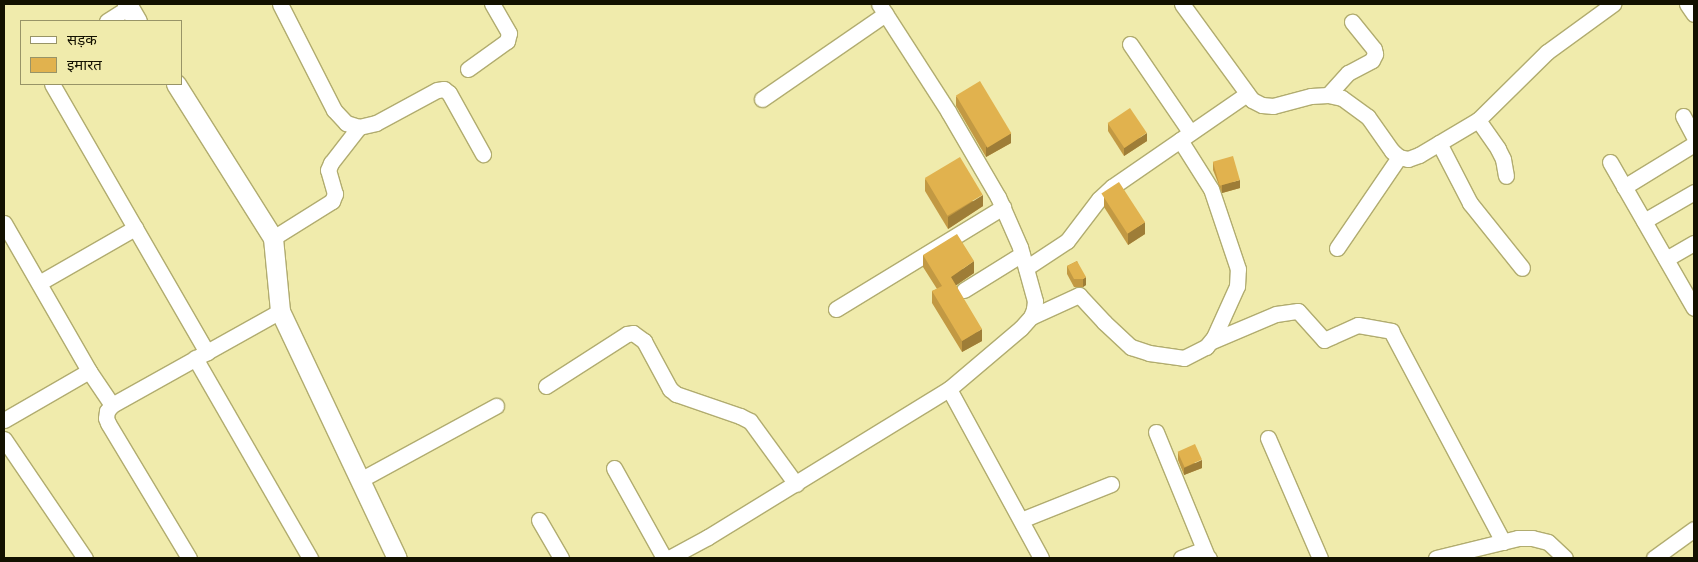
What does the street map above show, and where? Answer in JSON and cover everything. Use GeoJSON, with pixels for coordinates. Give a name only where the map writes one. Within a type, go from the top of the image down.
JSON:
{"type":"FeatureCollection","features":[{"type":"Feature","properties":{"kind":"main road"},"geometry":{"type":"LineString","coordinates":[[177,85],[273,238],[280,311],[397,558]]}},
{"type":"Feature","properties":{"kind":"street"},"geometry":{"type":"LineString","coordinates":[[280,4],[334,110],[346,123],[359,127],[376,123],[437,90],[444,90],[449,93],[483,154]]}},
{"type":"Feature","properties":{"kind":"street"},"geometry":{"type":"LineString","coordinates":[[468,69],[506,41],[509,33],[492,4]]}},
{"type":"Feature","properties":{"kind":"street"},"geometry":{"type":"LineString","coordinates":[[1182,4],[1246,94],[1262,105],[1273,106],[1311,96],[1328,95],[1342,98],[1368,117],[1392,151],[1399,157],[1408,159],[1419,156],[1478,120],[1547,52],[1613,4]]}},
{"type":"Feature","properties":{"kind":"street"},"geometry":{"type":"LineString","coordinates":[[1687,4],[1694,14]]}},
{"type":"Feature","properties":{"kind":"street"},"geometry":{"type":"LineString","coordinates":[[669,558],[796,484],[949,389],[1021,328],[1031,316],[1035,302],[1022,254],[1003,207],[948,111],[882,9],[762,99]]}},
{"type":"Feature","properties":{"kind":"street"},"geometry":{"type":"LineString","coordinates":[[108,20],[131,11]]}},
{"type":"Feature","properties":{"kind":"street"},"geometry":{"type":"LineString","coordinates":[[1328,95],[1348,73],[1372,60],[1375,54],[1374,49],[1352,22]]}},
{"type":"Feature","properties":{"kind":"street"},"geometry":{"type":"LineString","coordinates":[[1130,44],[1185,136],[1211,189],[1238,269],[1237,286],[1212,340]]}},
{"type":"Feature","properties":{"kind":"street"},"geometry":{"type":"LineString","coordinates":[[53,85],[135,228],[310,558]]}},
{"type":"Feature","properties":{"kind":"street"},"geometry":{"type":"LineString","coordinates":[[1026,268],[1067,241],[1101,196],[1246,94]]}},
{"type":"Feature","properties":{"kind":"street"},"geometry":{"type":"LineString","coordinates":[[1683,116],[1694,137]]}},
{"type":"Feature","properties":{"kind":"street"},"geometry":{"type":"LineString","coordinates":[[1478,120],[1498,149],[1503,159],[1506,176]]}},
{"type":"Feature","properties":{"kind":"street"},"geometry":{"type":"LineString","coordinates":[[273,238],[332,200],[335,194],[328,170],[331,163],[359,127]]}},
{"type":"Feature","properties":{"kind":"street"},"geometry":{"type":"LineString","coordinates":[[1439,143],[1470,203],[1522,268]]}},
{"type":"Feature","properties":{"kind":"street"},"geometry":{"type":"LineString","coordinates":[[1624,187],[1694,144]]}},
{"type":"Feature","properties":{"kind":"street"},"geometry":{"type":"LineString","coordinates":[[1338,248],[1399,157]]}},
{"type":"Feature","properties":{"kind":"street"},"geometry":{"type":"LineString","coordinates":[[1610,162],[1666,259],[1690,290],[1694,308]]}},
{"type":"Feature","properties":{"kind":"street"},"geometry":{"type":"LineString","coordinates":[[1644,221],[1694,192]]}},
{"type":"Feature","properties":{"kind":"street"},"geometry":{"type":"LineString","coordinates":[[836,309],[1003,207]]}},
{"type":"Feature","properties":{"kind":"street"},"geometry":{"type":"LineString","coordinates":[[4,223],[89,371],[112,404]]}},
{"type":"Feature","properties":{"kind":"street"},"geometry":{"type":"LineString","coordinates":[[39,283],[135,228]]}},
{"type":"Feature","properties":{"kind":"street"},"geometry":{"type":"LineString","coordinates":[[1666,259],[1694,243]]}},
{"type":"Feature","properties":{"kind":"street"},"geometry":{"type":"LineString","coordinates":[[964,290],[1022,254]]}},
{"type":"Feature","properties":{"kind":"street"},"geometry":{"type":"LineString","coordinates":[[1031,316],[1079,295],[1104,322],[1131,346],[1148,353],[1184,358],[1196,354],[1212,340],[1276,314],[1298,311],[1324,340],[1358,325],[1391,331],[1503,542]]}},
{"type":"Feature","properties":{"kind":"street"},"geometry":{"type":"LineString","coordinates":[[189,558],[106,418],[112,404],[280,311]]}},
{"type":"Feature","properties":{"kind":"street"},"geometry":{"type":"LineString","coordinates":[[546,386],[628,334],[633,333],[644,341],[670,389],[676,394],[750,421],[796,484]]}},
{"type":"Feature","properties":{"kind":"street"},"geometry":{"type":"LineString","coordinates":[[4,420],[89,371]]}},
{"type":"Feature","properties":{"kind":"street"},"geometry":{"type":"LineString","coordinates":[[949,389],[1041,558]]}},
{"type":"Feature","properties":{"kind":"street"},"geometry":{"type":"LineString","coordinates":[[360,480],[496,406]]}},
{"type":"Feature","properties":{"kind":"street"},"geometry":{"type":"LineString","coordinates":[[1156,432],[1208,556]]}},
{"type":"Feature","properties":{"kind":"street"},"geometry":{"type":"LineString","coordinates":[[1268,438],[1320,558]]}},
{"type":"Feature","properties":{"kind":"street"},"geometry":{"type":"LineString","coordinates":[[4,439],[85,558]]}},
{"type":"Feature","properties":{"kind":"street"},"geometry":{"type":"LineString","coordinates":[[614,468],[664,558]]}},
{"type":"Feature","properties":{"kind":"street"},"geometry":{"type":"LineString","coordinates":[[1021,520],[1112,484]]}},
{"type":"Feature","properties":{"kind":"street"},"geometry":{"type":"LineString","coordinates":[[538,520],[561,558]]}},
{"type":"Feature","properties":{"kind":"street"},"geometry":{"type":"LineString","coordinates":[[1654,558],[1694,529]]}},
{"type":"Feature","properties":{"kind":"street"},"geometry":{"type":"LineString","coordinates":[[1436,558],[1503,542],[1532,538],[1548,542],[1566,558]]}},
{"type":"Feature","properties":{"kind":"street"},"geometry":{"type":"LineString","coordinates":[[1181,558],[1199,551],[1208,556]]}},
{"type":"Feature","properties":{"kind":"building"},"geometry":{"type":"Polygon","coordinates":[[[980,81],[1011,133],[987,148],[956,95],[980,81]]]}},
{"type":"Feature","properties":{"kind":"building"},"geometry":{"type":"Polygon","coordinates":[[[1130,108],[1147,133],[1124,148],[1108,123],[1130,108]]]}},
{"type":"Feature","properties":{"kind":"building"},"geometry":{"type":"Polygon","coordinates":[[[1233,156],[1240,180],[1220,186],[1213,162],[1233,156]]]}},
{"type":"Feature","properties":{"kind":"building"},"geometry":{"type":"Polygon","coordinates":[[[960,157],[983,195],[948,216],[925,178],[960,157]]]}},
{"type":"Feature","properties":{"kind":"building"},"geometry":{"type":"Polygon","coordinates":[[[1119,182],[1145,222],[1128,234],[1101,193],[1119,182]]]}},
{"type":"Feature","properties":{"kind":"building"},"geometry":{"type":"Polygon","coordinates":[[[957,234],[974,261],[951,277],[982,329],[962,341],[932,291],[942,286],[923,255],[957,234]]]}},
{"type":"Feature","properties":{"kind":"building"},"geometry":{"type":"Polygon","coordinates":[[[1077,261],[1086,277],[1083,279],[1074,279],[1067,266],[1077,261]]]}},
{"type":"Feature","properties":{"kind":"building"},"geometry":{"type":"Polygon","coordinates":[[[1195,444],[1202,460],[1185,467],[1178,452],[1195,444]]]}}]}
